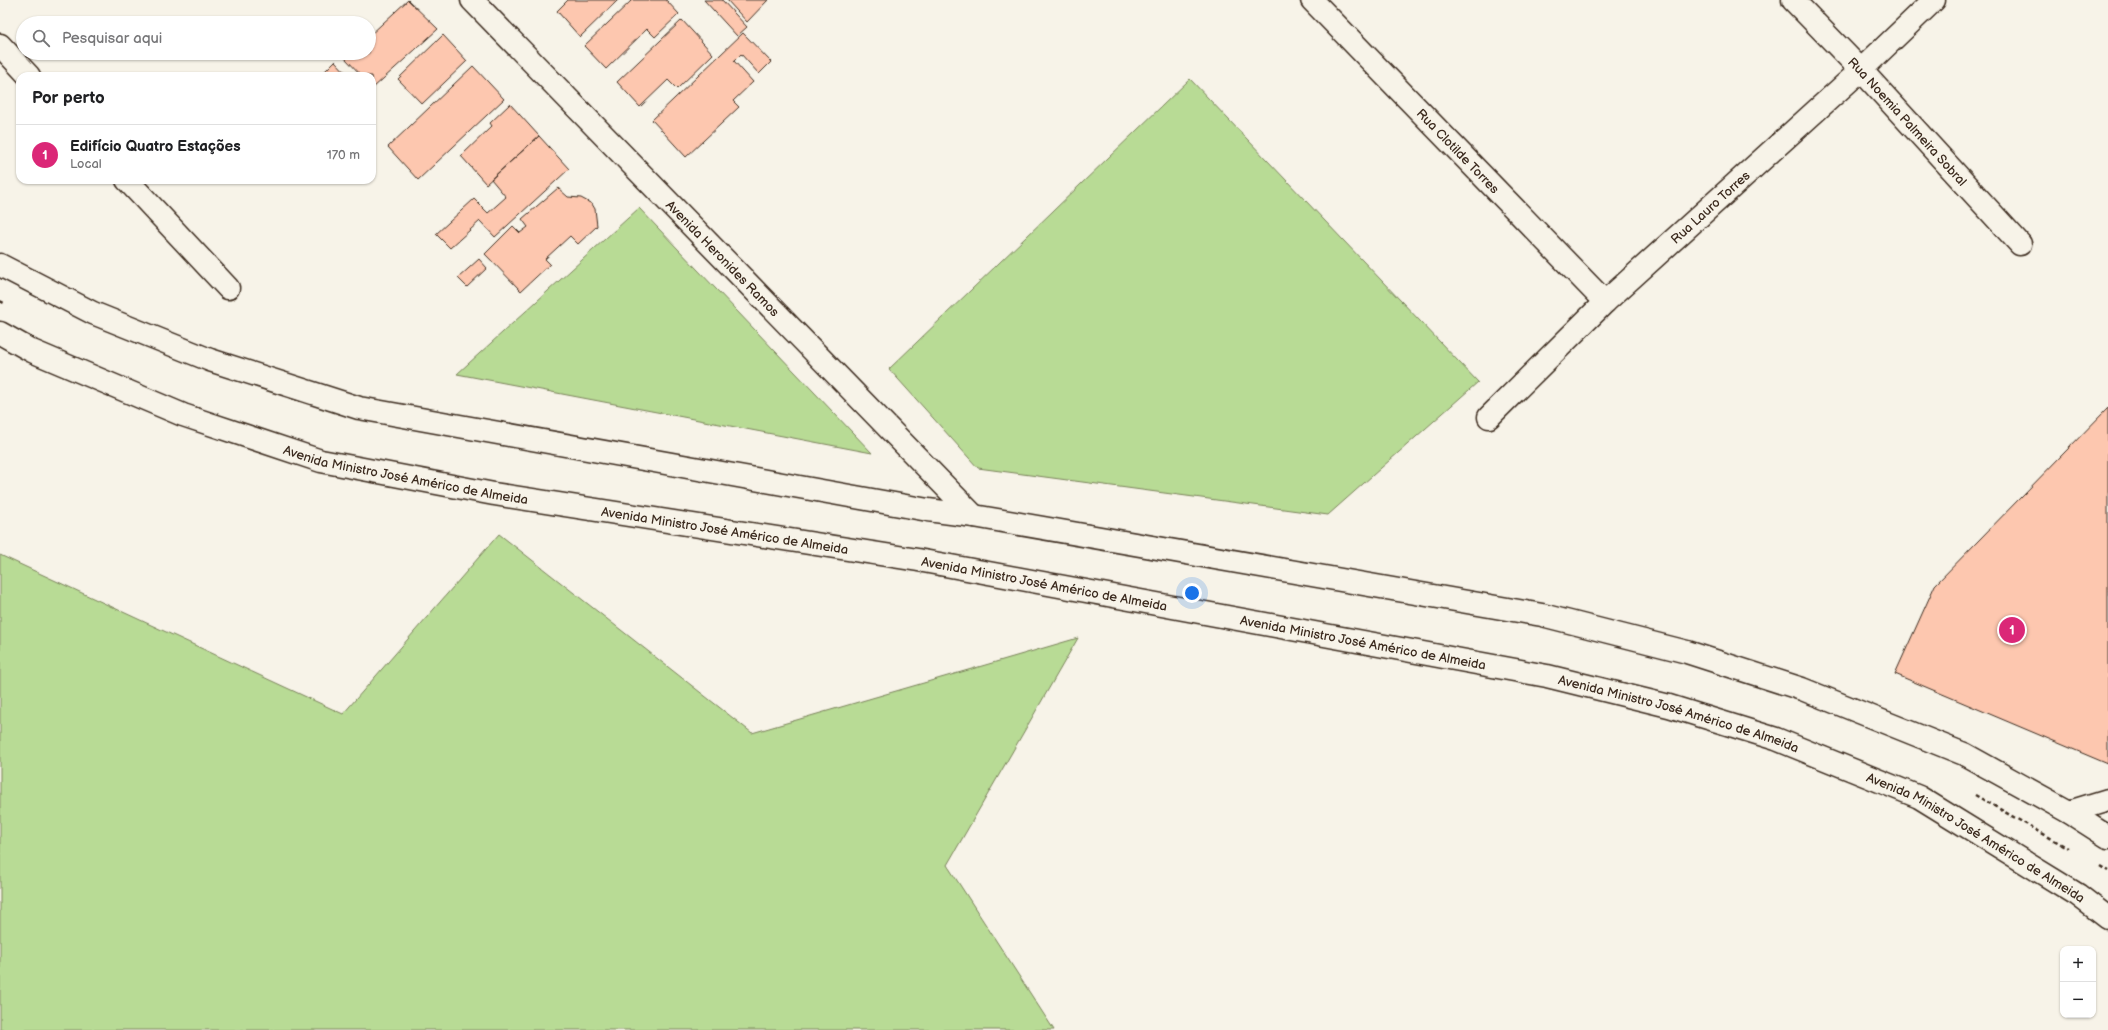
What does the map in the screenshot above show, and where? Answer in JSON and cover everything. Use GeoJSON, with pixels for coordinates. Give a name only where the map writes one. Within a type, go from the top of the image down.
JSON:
{"type":"FeatureCollection","features":[{"type":"Feature","properties":{"kind":"main road","name":"Avenida Heronides Ramos"},"geometry":{"type":"LineString","coordinates":[[472,0],[974,516]]}},
{"type":"Feature","properties":{"kind":"main road","name":"Rua Clotilde Torres"},"geometry":{"type":"LineString","coordinates":[[1312,0],[1605,302]]}},
{"type":"Feature","properties":{"kind":"main road","name":"Rua Noemia Palmeira Sobral"},"geometry":{"type":"LineString","coordinates":[[1793,0],[1861,70],[2020,244]]}},
{"type":"Feature","properties":{"kind":"main road","name":"Rua Lauro Torres"},"geometry":{"type":"LineString","coordinates":[[1489,417],[1605,302],[1861,70],[1934,0]]}},
{"type":"Feature","properties":{"kind":"main road"},"geometry":{"type":"LineString","coordinates":[[0,45],[25,72]]}},
{"type":"Feature","properties":{"kind":"main road"},"geometry":{"type":"LineString","coordinates":[[131,184],[228,288]]}},
{"type":"Feature","properties":{"kind":"main road"},"geometry":{"type":"LineString","coordinates":[[0,265],[93,313],[202,357],[359,408],[928,510],[974,516],[1542,615],[1687,652],[1802,689],[1964,754],[2068,812],[2108,837]]}},
{"type":"Feature","properties":{"kind":"main road","name":"Avenida Ministro José Américo de Almeida"},"geometry":{"type":"LineString","coordinates":[[0,333],[32,351],[184,415],[321,461],[494,494],[918,560],[1547,676],[1669,706],[1776,739],[1919,797],[2078,895],[2108,918]]}},
{"type":"Feature","properties":{"kind":"main road"},"geometry":{"type":"LineString","coordinates":[[2068,812],[2108,800]]}},
{"type":"Feature","properties":{"kind":"green space"},"geometry":{"type":"Polygon","coordinates":[[[1190,79],[1478,382],[1328,515],[978,468],[889,369],[1190,79]]]}},
{"type":"Feature","properties":{"kind":"green space"},"geometry":{"type":"Polygon","coordinates":[[[639,208],[872,453],[457,374],[639,208]]]}},
{"type":"Feature","properties":{"kind":"green space"},"geometry":{"type":"Polygon","coordinates":[[[499,534],[752,733],[1078,638],[947,865],[1054,1030],[0,1030],[0,555],[343,714],[499,534]]]}},
{"type":"Feature","properties":{"kind":"building"},"geometry":{"type":"Polygon","coordinates":[[[408,0],[438,29],[376,85],[376,72],[358,72],[347,60],[376,60],[376,30],[408,0]]]}},
{"type":"Feature","properties":{"kind":"building"},"geometry":{"type":"Polygon","coordinates":[[[568,0],[618,0],[580,37],[557,11],[568,0]]]}},
{"type":"Feature","properties":{"kind":"building"},"geometry":{"type":"Polygon","coordinates":[[[632,0],[666,0],[679,14],[655,37],[647,29],[606,69],[584,46],[632,0]]]}},
{"type":"Feature","properties":{"kind":"building"},"geometry":{"type":"Polygon","coordinates":[[[704,0],[722,0],[747,27],[737,36],[704,0]]]}},
{"type":"Feature","properties":{"kind":"building"},"geometry":{"type":"Polygon","coordinates":[[[727,0],[768,0],[747,22],[727,0]]]}},
{"type":"Feature","properties":{"kind":"building"},"geometry":{"type":"Polygon","coordinates":[[[682,20],[713,54],[677,89],[668,80],[640,107],[617,82],[682,20]]]}},
{"type":"Feature","properties":{"kind":"building"},"geometry":{"type":"Polygon","coordinates":[[[743,33],[771,62],[759,74],[741,54],[734,61],[753,82],[733,101],[739,107],[686,157],[652,120],[743,33]]]}},
{"type":"Feature","properties":{"kind":"building"},"geometry":{"type":"Polygon","coordinates":[[[443,35],[467,61],[422,104],[398,79],[443,35]]]}},
{"type":"Feature","properties":{"kind":"building"},"geometry":{"type":"Polygon","coordinates":[[[335,61],[345,72],[324,72],[335,61]]]}},
{"type":"Feature","properties":{"kind":"building"},"geometry":{"type":"Polygon","coordinates":[[[473,66],[504,99],[418,180],[388,147],[473,66]]]}},
{"type":"Feature","properties":{"kind":"building"},"geometry":{"type":"Polygon","coordinates":[[[510,104],[539,136],[486,184],[461,156],[492,126],[490,123],[510,104]]]}},
{"type":"Feature","properties":{"kind":"building"},"geometry":{"type":"Polygon","coordinates":[[[539,136],[569,169],[495,237],[480,221],[450,248],[436,234],[474,199],[488,213],[506,197],[491,179],[539,136]]]}},
{"type":"Feature","properties":{"kind":"building"},"geometry":{"type":"Polygon","coordinates":[[[558,188],[568,197],[581,198],[592,204],[595,209],[597,226],[578,244],[570,236],[545,259],[550,264],[521,291],[485,254],[513,226],[520,233],[528,227],[522,219],[558,188]]]}},
{"type":"Feature","properties":{"kind":"building"},"geometry":{"type":"Polygon","coordinates":[[[479,259],[487,268],[467,287],[458,278],[479,259]]]}},
{"type":"Feature","properties":{"kind":"building"},"geometry":{"type":"Polygon","coordinates":[[[2108,408],[2108,764],[1895,674],[1935,585],[2108,408]]]}},
{"type":"Feature","properties":{"kind":"place","name":"Edifício Quatro Estações"},"geometry":{"type":"Point","coordinates":[2012,630]}}]}
